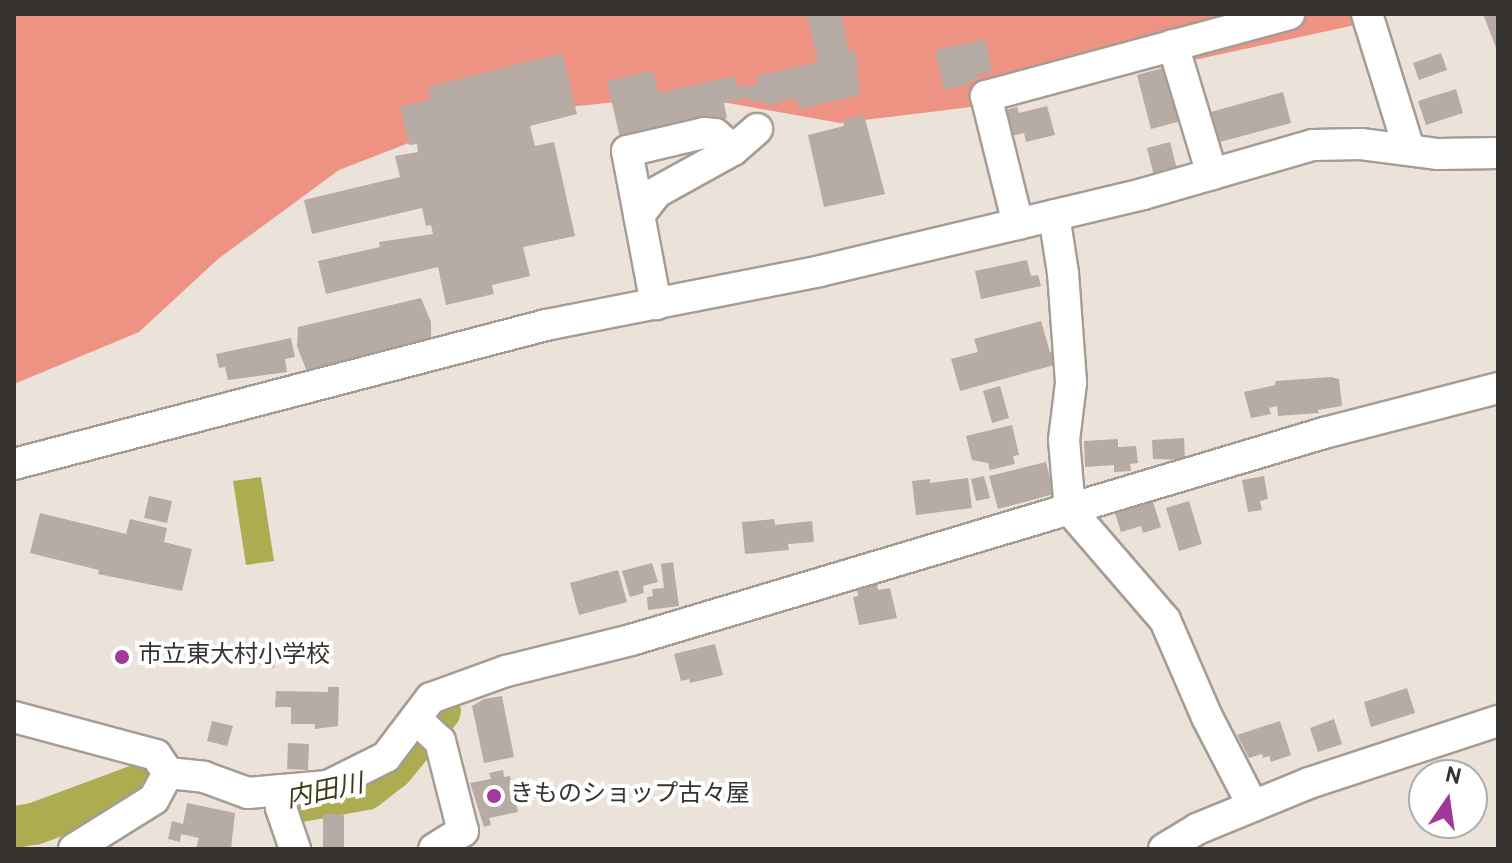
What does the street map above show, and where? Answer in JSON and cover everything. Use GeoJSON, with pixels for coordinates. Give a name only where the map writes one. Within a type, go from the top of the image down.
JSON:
{"type":"FeatureCollection","features":[{"type":"Feature","properties":{"kind":"street"},"geometry":{"type":"LineString","coordinates":[[1018,224],[986,96],[1289,14]]}},
{"type":"Feature","properties":{"kind":"street"},"geometry":{"type":"LineString","coordinates":[[1367,14],[1409,149]]}},
{"type":"Feature","properties":{"kind":"street"},"geometry":{"type":"LineString","coordinates":[[1173,45],[1212,174]]}},
{"type":"Feature","properties":{"kind":"street"},"geometry":{"type":"LineString","coordinates":[[639,215],[657,192],[733,150],[757,129]]}},
{"type":"Feature","properties":{"kind":"street"},"geometry":{"type":"LineString","coordinates":[[656,304],[627,151],[704,133],[715,134],[733,150]]}},
{"type":"Feature","properties":{"kind":"street"},"geometry":{"type":"LineString","coordinates":[[14,464],[546,325],[820,271],[1054,215],[1313,145],[1361,144],[1438,154],[1498,153]]}},
{"type":"Feature","properties":{"kind":"street"},"geometry":{"type":"LineString","coordinates":[[1054,215],[1063,273],[1071,383],[1064,440],[1070,510],[1165,620],[1207,717],[1253,806]]}},
{"type":"Feature","properties":{"kind":"street"},"geometry":{"type":"LineString","coordinates":[[14,717],[156,755],[168,773],[204,777],[248,793],[281,799],[328,786],[386,757],[431,698],[506,671],[631,640],[1324,433],[1498,388]]}},
{"type":"Feature","properties":{"kind":"street"},"geometry":{"type":"LineString","coordinates":[[416,720],[440,741],[463,831],[434,849]]}},
{"type":"Feature","properties":{"kind":"street"},"geometry":{"type":"LineString","coordinates":[[1164,849],[1197,829],[1309,783],[1498,721]]}},
{"type":"Feature","properties":{"kind":"street"},"geometry":{"type":"LineString","coordinates":[[74,849],[154,799],[168,773]]}},
{"type":"Feature","properties":{"kind":"street"},"geometry":{"type":"LineString","coordinates":[[281,799],[295,849]]}},
{"type":"Feature","properties":{"kind":"shaded area"},"geometry":{"type":"Polygon","coordinates":[[[14,14],[1380,14],[1355,25],[987,105],[840,123],[683,95],[549,109],[419,139],[339,170],[218,259],[139,332],[14,384],[14,14]]]}},
{"type":"Feature","properties":{"kind":"shaded area"},"geometry":{"type":"Polygon","coordinates":[[[261,477],[274,561],[246,565],[233,481],[261,477]]]}},
{"type":"Feature","properties":{"kind":"building"},"geometry":{"type":"Polygon","coordinates":[[[807,14],[841,16],[849,51],[855,50],[860,95],[799,109],[796,98],[765,106],[764,100],[750,103],[749,97],[724,103],[727,118],[621,142],[607,81],[653,70],[658,93],[735,76],[738,88],[758,83],[756,76],[818,62],[807,14]]]}},
{"type":"Feature","properties":{"kind":"building"},"geometry":{"type":"Polygon","coordinates":[[[1483,14],[1498,14],[1498,53],[1483,14]]]}},
{"type":"Feature","properties":{"kind":"building"},"geometry":{"type":"Polygon","coordinates":[[[985,39],[992,71],[977,75],[978,80],[969,81],[969,84],[944,90],[935,50],[985,39]]]}},
{"type":"Feature","properties":{"kind":"building"},"geometry":{"type":"Polygon","coordinates":[[[562,53],[577,114],[530,126],[535,146],[554,142],[575,236],[523,247],[530,276],[492,285],[494,294],[446,305],[438,267],[326,294],[318,261],[380,247],[379,242],[433,234],[431,225],[426,226],[422,208],[312,234],[304,200],[400,177],[395,156],[418,152],[417,144],[409,145],[400,107],[430,100],[428,87],[562,53]]]}},
{"type":"Feature","properties":{"kind":"building"},"geometry":{"type":"Polygon","coordinates":[[[1441,53],[1447,70],[1419,80],[1413,63],[1441,53]]]}},
{"type":"Feature","properties":{"kind":"building"},"geometry":{"type":"Polygon","coordinates":[[[1166,67],[1181,121],[1151,129],[1137,75],[1166,67]]]}},
{"type":"Feature","properties":{"kind":"building"},"geometry":{"type":"Polygon","coordinates":[[[1456,89],[1463,113],[1426,125],[1418,101],[1456,89]]]}},
{"type":"Feature","properties":{"kind":"building"},"geometry":{"type":"Polygon","coordinates":[[[1283,92],[1291,123],[1220,142],[1211,112],[1283,92]]]}},
{"type":"Feature","properties":{"kind":"building"},"geometry":{"type":"Polygon","coordinates":[[[1047,106],[1055,135],[1026,142],[1024,133],[1011,136],[1004,110],[1017,107],[1019,113],[1047,106]]]}},
{"type":"Feature","properties":{"kind":"building"},"geometry":{"type":"Polygon","coordinates":[[[864,115],[885,194],[824,207],[808,135],[844,126],[843,120],[864,115]]]}},
{"type":"Feature","properties":{"kind":"building"},"geometry":{"type":"Polygon","coordinates":[[[1170,142],[1177,169],[1154,176],[1147,148],[1170,142]]]}},
{"type":"Feature","properties":{"kind":"building"},"geometry":{"type":"Polygon","coordinates":[[[1027,260],[1031,276],[1038,275],[1041,286],[981,299],[975,271],[1027,260]]]}},
{"type":"Feature","properties":{"kind":"building"},"geometry":{"type":"Polygon","coordinates":[[[421,298],[431,322],[431,340],[307,372],[297,346],[298,327],[421,298]]]}},
{"type":"Feature","properties":{"kind":"building"},"geometry":{"type":"Polygon","coordinates":[[[1041,321],[1050,352],[1055,351],[1058,364],[960,391],[951,359],[978,352],[974,339],[1041,321]]]}},
{"type":"Feature","properties":{"kind":"building"},"geometry":{"type":"Polygon","coordinates":[[[291,338],[295,357],[285,359],[287,372],[228,380],[225,367],[219,368],[216,354],[291,338]]]}},
{"type":"Feature","properties":{"kind":"building"},"geometry":{"type":"Polygon","coordinates":[[[1339,379],[1342,406],[1318,410],[1319,413],[1278,416],[1277,406],[1269,408],[1271,414],[1251,418],[1244,392],[1275,385],[1276,381],[1339,379]]]}},
{"type":"Feature","properties":{"kind":"building"},"geometry":{"type":"Polygon","coordinates":[[[1000,386],[1009,418],[992,423],[983,391],[1000,386]]]}},
{"type":"Feature","properties":{"kind":"building"},"geometry":{"type":"Polygon","coordinates":[[[1012,425],[1019,455],[1013,456],[1015,464],[990,470],[988,463],[972,460],[966,436],[1012,425]]]}},
{"type":"Feature","properties":{"kind":"building"},"geometry":{"type":"Polygon","coordinates":[[[1184,438],[1185,460],[1153,459],[1152,440],[1184,438]]]}},
{"type":"Feature","properties":{"kind":"building"},"geometry":{"type":"Polygon","coordinates":[[[1118,439],[1118,447],[1136,446],[1138,463],[1130,464],[1131,471],[1114,472],[1114,465],[1085,467],[1084,441],[1118,439]]]}},
{"type":"Feature","properties":{"kind":"building"},"geometry":{"type":"Polygon","coordinates":[[[1046,462],[1054,494],[998,509],[989,476],[1046,462]]]}},
{"type":"Feature","properties":{"kind":"building"},"geometry":{"type":"Polygon","coordinates":[[[984,476],[990,498],[976,501],[971,479],[984,476]]]}},
{"type":"Feature","properties":{"kind":"building"},"geometry":{"type":"Polygon","coordinates":[[[1264,476],[1268,499],[1260,501],[1262,510],[1248,512],[1242,480],[1264,476]]]}},
{"type":"Feature","properties":{"kind":"building"},"geometry":{"type":"Polygon","coordinates":[[[968,478],[972,508],[916,515],[912,481],[930,479],[930,483],[968,478]]]}},
{"type":"Feature","properties":{"kind":"building"},"geometry":{"type":"Polygon","coordinates":[[[149,496],[172,501],[167,523],[144,518],[149,496]]]}},
{"type":"Feature","properties":{"kind":"building"},"geometry":{"type":"Polygon","coordinates":[[[1152,499],[1161,527],[1143,533],[1141,526],[1121,532],[1114,510],[1152,499]]]}},
{"type":"Feature","properties":{"kind":"building"},"geometry":{"type":"Polygon","coordinates":[[[1189,501],[1202,544],[1179,551],[1166,508],[1189,501]]]}},
{"type":"Feature","properties":{"kind":"building"},"geometry":{"type":"Polygon","coordinates":[[[40,513],[126,534],[130,519],[167,528],[164,542],[192,549],[182,591],[98,574],[99,570],[30,553],[40,513]]]}},
{"type":"Feature","properties":{"kind":"building"},"geometry":{"type":"Polygon","coordinates":[[[774,519],[775,525],[812,521],[814,542],[788,544],[789,550],[745,554],[742,522],[774,519]]]}},
{"type":"Feature","properties":{"kind":"building"},"geometry":{"type":"Polygon","coordinates":[[[673,562],[679,606],[648,610],[647,597],[653,596],[652,589],[664,588],[661,564],[673,562]]]}},
{"type":"Feature","properties":{"kind":"building"},"geometry":{"type":"Polygon","coordinates":[[[652,563],[658,582],[643,586],[644,593],[630,597],[622,571],[652,563]]]}},
{"type":"Feature","properties":{"kind":"building"},"geometry":{"type":"Polygon","coordinates":[[[618,570],[627,602],[579,615],[570,583],[618,570]]]}},
{"type":"Feature","properties":{"kind":"building"},"geometry":{"type":"Polygon","coordinates":[[[877,584],[878,590],[890,588],[897,618],[859,625],[853,597],[858,596],[857,588],[877,584]]]}},
{"type":"Feature","properties":{"kind":"building"},"geometry":{"type":"Polygon","coordinates":[[[255,642],[279,648],[274,668],[250,662],[255,642]]]}},
{"type":"Feature","properties":{"kind":"building"},"geometry":{"type":"Polygon","coordinates":[[[715,644],[723,675],[690,683],[689,679],[681,681],[674,654],[715,644]]]}},
{"type":"Feature","properties":{"kind":"building"},"geometry":{"type":"Polygon","coordinates":[[[328,687],[339,687],[338,726],[315,729],[315,724],[291,724],[291,707],[275,707],[276,691],[328,692],[328,687]]]}},
{"type":"Feature","properties":{"kind":"building"},"geometry":{"type":"Polygon","coordinates":[[[1407,688],[1415,713],[1371,727],[1364,702],[1407,688]]]}},
{"type":"Feature","properties":{"kind":"building"},"geometry":{"type":"Polygon","coordinates":[[[502,696],[514,757],[484,763],[472,706],[484,699],[502,696]]]}},
{"type":"Feature","properties":{"kind":"building"},"geometry":{"type":"Polygon","coordinates":[[[1334,719],[1342,744],[1318,752],[1310,728],[1334,719]]]}},
{"type":"Feature","properties":{"kind":"building"},"geometry":{"type":"Polygon","coordinates":[[[212,721],[233,726],[227,746],[207,741],[212,721]]]}},
{"type":"Feature","properties":{"kind":"building"},"geometry":{"type":"Polygon","coordinates":[[[1280,721],[1291,755],[1271,762],[1269,756],[1263,758],[1262,754],[1249,758],[1237,735],[1280,721]]]}},
{"type":"Feature","properties":{"kind":"building"},"geometry":{"type":"Polygon","coordinates":[[[288,743],[309,744],[308,770],[287,769],[288,743]]]}},
{"type":"Feature","properties":{"kind":"building","name":"きものショップ古々屋"},"geometry":{"type":"Polygon","coordinates":[[[503,770],[504,777],[510,776],[518,812],[489,818],[491,825],[484,827],[470,783],[491,779],[489,773],[503,770]]]}},
{"type":"Feature","properties":{"kind":"building"},"geometry":{"type":"Polygon","coordinates":[[[187,803],[235,813],[231,849],[196,849],[199,838],[181,834],[180,842],[168,839],[172,821],[183,824],[187,803]]]}},
{"type":"Feature","properties":{"kind":"building"},"geometry":{"type":"Polygon","coordinates":[[[323,814],[344,815],[344,849],[323,849],[323,814]]]}},
{"type":"Feature","properties":{"kind":"waterway","name":"内田川"},"geometry":{"type":"LineString","coordinates":[[289,803],[366,789],[392,769],[440,711]]}},
{"type":"Feature","properties":{"kind":"waterway","name":"内田川"},"geometry":{"type":"LineString","coordinates":[[14,827],[34,824],[139,785]]}},
{"type":"Feature","properties":{"kind":"place","name":"市立東大村小学校"},"geometry":{"type":"Point","coordinates":[122,657]}},
{"type":"Feature","properties":{"kind":"place","name":"きものショップ古々屋"},"geometry":{"type":"Point","coordinates":[494,796]}}]}
